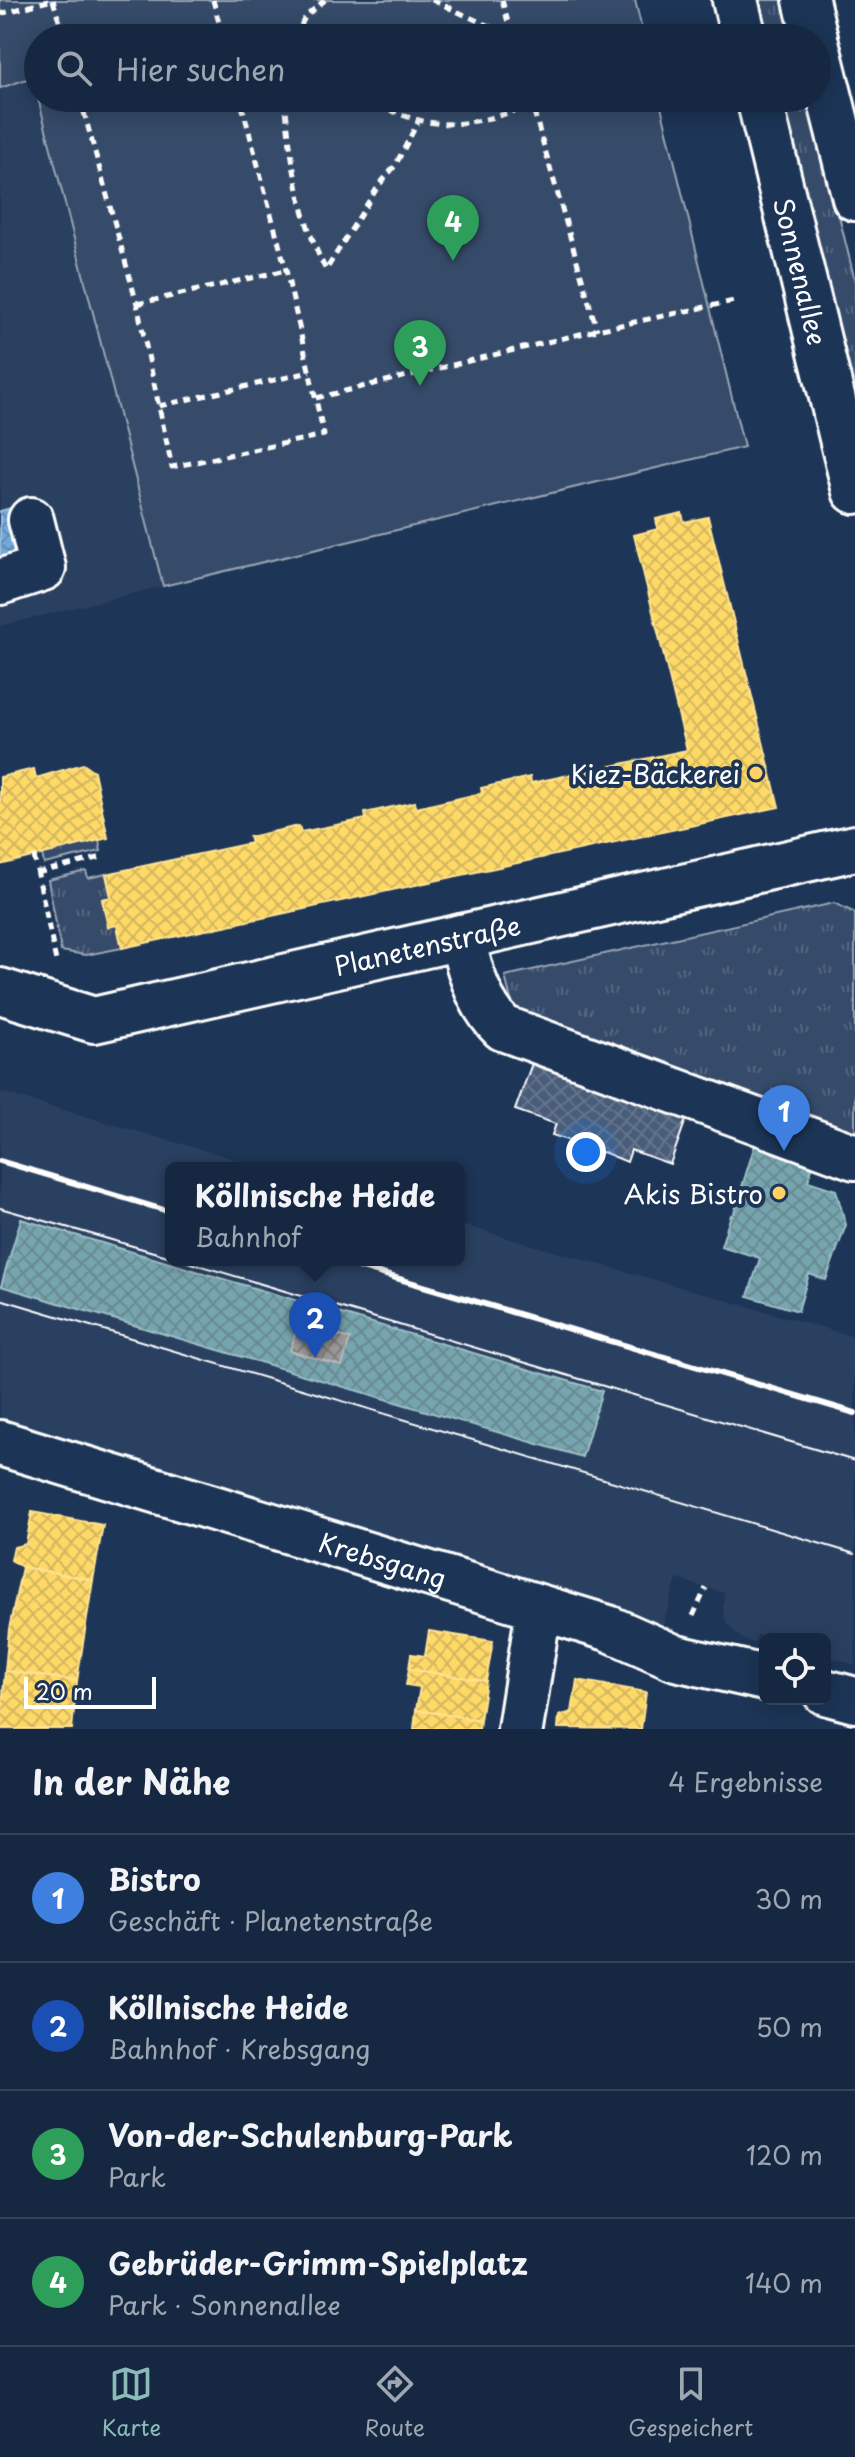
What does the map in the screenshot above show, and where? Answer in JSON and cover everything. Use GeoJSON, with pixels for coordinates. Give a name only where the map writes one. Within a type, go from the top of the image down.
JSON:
{"type":"FeatureCollection","features":[{"type":"Feature","properties":{"kind":"street"},"geometry":{"type":"LineString","coordinates":[[735,0],[741,24]]}},
{"type":"Feature","properties":{"kind":"street"},"geometry":{"type":"LineString","coordinates":[[806,0],[812,24]]}},
{"type":"Feature","properties":{"kind":"street"},"geometry":{"type":"LineString","coordinates":[[831,102],[855,198]]}},
{"type":"Feature","properties":{"kind":"street","name":"Sonnenallee"},"geometry":{"type":"LineString","coordinates":[[762,112],[855,491]]}},
{"type":"Feature","properties":{"kind":"street"},"geometry":{"type":"LineString","coordinates":[[0,582],[43,568],[31,520]]}},
{"type":"Feature","properties":{"kind":"street","name":"Planetenstraße"},"geometry":{"type":"LineString","coordinates":[[0,991],[94,1020],[855,848]]}},
{"type":"Feature","properties":{"kind":"street"},"geometry":{"type":"LineString","coordinates":[[461,937],[479,992],[490,1015],[503,1028],[855,1157]]}},
{"type":"Feature","properties":{"kind":"street","name":"Krebsgang"},"geometry":{"type":"LineString","coordinates":[[0,1443],[608,1628],[676,1658],[759,1677]]}},
{"type":"Feature","properties":{"kind":"street"},"geometry":{"type":"LineString","coordinates":[[520,1729],[539,1608]]}},
{"type":"Feature","properties":{"kind":"street"},"geometry":{"type":"LineString","coordinates":[[831,1694],[855,1700]]}},
{"type":"Feature","properties":{"kind":"path"},"geometry":{"type":"LineString","coordinates":[[0,14],[52,0],[60,24]]}},
{"type":"Feature","properties":{"kind":"path"},"geometry":{"type":"LineString","coordinates":[[213,0],[219,24]]}},
{"type":"Feature","properties":{"kind":"path"},"geometry":{"type":"LineString","coordinates":[[302,24],[305,17],[325,0]]}},
{"type":"Feature","properties":{"kind":"path"},"geometry":{"type":"LineString","coordinates":[[432,0],[484,24]]}},
{"type":"Feature","properties":{"kind":"path"},"geometry":{"type":"LineString","coordinates":[[502,0],[508,24]]}},
{"type":"Feature","properties":{"kind":"path"},"geometry":{"type":"LineString","coordinates":[[84,112],[137,304],[172,467],[324,435],[286,270],[244,112]]}},
{"type":"Feature","properties":{"kind":"path"},"geometry":{"type":"LineString","coordinates":[[287,112],[293,164],[312,242],[326,270],[379,185],[395,166],[418,122]]}},
{"type":"Feature","properties":{"kind":"path"},"geometry":{"type":"LineString","coordinates":[[396,112],[418,122],[449,125],[477,123],[513,112]]}},
{"type":"Feature","properties":{"kind":"path"},"geometry":{"type":"LineString","coordinates":[[534,112],[597,330]]}},
{"type":"Feature","properties":{"kind":"path"},"geometry":{"type":"LineString","coordinates":[[137,304],[286,270]]}},
{"type":"Feature","properties":{"kind":"path"},"geometry":{"type":"LineString","coordinates":[[316,398],[597,330],[734,301]]}},
{"type":"Feature","properties":{"kind":"path"},"geometry":{"type":"LineString","coordinates":[[159,406],[310,372]]}},
{"type":"Feature","properties":{"kind":"path"},"geometry":{"type":"LineString","coordinates":[[34,856],[57,966]]}},
{"type":"Feature","properties":{"kind":"path"},"geometry":{"type":"LineString","coordinates":[[37,873],[102,857]]}},
{"type":"Feature","properties":{"kind":"path"},"geometry":{"type":"LineString","coordinates":[[691,1621],[706,1588]]}},
{"type":"Feature","properties":{"kind":"shaded area"},"geometry":{"type":"Polygon","coordinates":[[[24,80],[24,112],[42,112],[163,586],[0,626],[0,88],[24,80]]]}},
{"type":"Feature","properties":{"kind":"shaded area"},"geometry":{"type":"Polygon","coordinates":[[[0,1092],[245,1162],[165,1162],[165,1266],[465,1266],[465,1226],[855,1337],[855,1665],[831,1658],[831,1633],[759,1633],[754,1643],[742,1639],[726,1623],[724,1593],[677,1579],[662,1628],[481,1568],[0,1425],[0,1092]]]}},
{"type":"Feature","properties":{"kind":"green space"},"geometry":{"type":"Polygon","coordinates":[[[0,0],[635,0],[641,24],[24,24],[24,80],[0,88],[0,0]]]}},
{"type":"Feature","properties":{"kind":"green space"},"geometry":{"type":"Polygon","coordinates":[[[755,0],[786,0],[792,24],[761,24],[755,0]]]}},
{"type":"Feature","properties":{"kind":"green space"},"geometry":{"type":"Polygon","coordinates":[[[42,112],[662,112],[744,447],[163,586],[42,112]]]}},
{"type":"Feature","properties":{"kind":"green space"},"geometry":{"type":"Polygon","coordinates":[[[781,112],[813,112],[855,281],[855,411],[781,112]]]}},
{"type":"Feature","properties":{"kind":"green space"},"geometry":{"type":"Polygon","coordinates":[[[99,840],[101,851],[44,864],[42,854],[99,840]]]}},
{"type":"Feature","properties":{"kind":"green space"},"geometry":{"type":"Polygon","coordinates":[[[86,871],[88,878],[106,874],[111,897],[102,900],[108,926],[117,925],[122,948],[86,955],[61,951],[48,880],[86,871]]]}},
{"type":"Feature","properties":{"kind":"green space"},"geometry":{"type":"Polygon","coordinates":[[[834,903],[855,913],[855,1133],[837,1136],[514,1012],[505,976],[834,903]]]}},
{"type":"Feature","properties":{"kind":"building: Wohnen"},"geometry":{"type":"Polygon","coordinates":[[[682,513],[684,522],[708,517],[779,807],[122,948],[117,925],[108,927],[102,899],[111,897],[106,874],[251,843],[249,837],[299,826],[301,832],[366,819],[365,813],[415,802],[416,808],[482,793],[481,788],[530,777],[531,783],[687,750],[634,535],[658,529],[656,519],[682,513]]]}},
{"type":"Feature","properties":{"kind":"building: Wohnen"},"geometry":{"type":"Polygon","coordinates":[[[83,764],[94,771],[108,838],[0,865],[0,777],[34,769],[36,778],[83,764]]]}},
{"type":"Feature","properties":{"kind":"building: Wohnen"},"geometry":{"type":"Polygon","coordinates":[[[32,1512],[103,1525],[93,1580],[22,1567],[11,1560],[14,1547],[26,1544],[32,1512]]]}},
{"type":"Feature","properties":{"kind":"building: Wohnen"},"geometry":{"type":"Polygon","coordinates":[[[22,1567],[93,1580],[77,1681],[5,1671],[9,1629],[22,1567]]]}},
{"type":"Feature","properties":{"kind":"building: Wohnen"},"geometry":{"type":"Polygon","coordinates":[[[429,1631],[493,1641],[486,1681],[409,1669],[411,1654],[425,1656],[429,1631]]]}},
{"type":"Feature","properties":{"kind":"building: Wohnen"},"geometry":{"type":"Polygon","coordinates":[[[409,1669],[486,1681],[480,1720],[416,1710],[420,1687],[406,1685],[409,1669]]]}},
{"type":"Feature","properties":{"kind":"building: Wohnen"},"geometry":{"type":"Polygon","coordinates":[[[5,1671],[77,1681],[72,1729],[0,1729],[5,1671]]]}},
{"type":"Feature","properties":{"kind":"building: Wohnen"},"geometry":{"type":"Polygon","coordinates":[[[577,1680],[646,1692],[641,1729],[558,1728],[559,1716],[572,1712],[577,1680]]]}},
{"type":"Feature","properties":{"kind":"building: Wohnen"},"geometry":{"type":"Polygon","coordinates":[[[416,1710],[480,1720],[479,1729],[414,1729],[416,1710]]]}},
{"type":"Feature","properties":{"kind":"building: Schulen"},"geometry":{"type":"Polygon","coordinates":[[[11,508],[22,554],[0,560],[0,511],[11,508]]]}},
{"type":"Feature","properties":{"kind":"building: Öffentlich"},"geometry":{"type":"Polygon","coordinates":[[[757,1138],[816,1155],[808,1181],[836,1190],[846,1225],[826,1280],[809,1274],[798,1311],[748,1296],[760,1258],[721,1246],[757,1138]]]}},
{"type":"Feature","properties":{"kind":"building: Öffentlich"},"geometry":{"type":"Polygon","coordinates":[[[21,1219],[165,1262],[165,1266],[180,1266],[602,1391],[582,1457],[1,1286],[21,1219]]]}},
{"type":"Feature","properties":{"kind":"building: Industrie"},"geometry":{"type":"Polygon","coordinates":[[[298,1324],[350,1339],[342,1366],[290,1351],[298,1324]]]}},
{"type":"Feature","properties":{"kind":"building: Sonstige"},"geometry":{"type":"Polygon","coordinates":[[[535,1055],[689,1111],[670,1164],[631,1150],[627,1162],[603,1152],[591,1157],[584,1156],[573,1142],[552,1135],[556,1124],[515,1110],[535,1055]]]}},
{"type":"Feature","properties":{"kind":"tram line"},"geometry":{"type":"LineString","coordinates":[[0,1208],[165,1255]]}},
{"type":"Feature","properties":{"kind":"tram line"},"geometry":{"type":"LineString","coordinates":[[201,1266],[855,1461]]}},
{"type":"Feature","properties":{"kind":"tram line"},"geometry":{"type":"LineString","coordinates":[[0,1299],[855,1554]]}},
{"type":"Feature","properties":{"kind":"railway"},"geometry":{"type":"LineString","coordinates":[[0,1161],[165,1210]]}},
{"type":"Feature","properties":{"kind":"railway"},"geometry":{"type":"LineString","coordinates":[[355,1266],[855,1413]]}},
{"type":"Feature","properties":{"kind":"place","name":"Gebrüder-Grimm-Spielplatz"},"geometry":{"type":"Point","coordinates":[453,261]}},
{"type":"Feature","properties":{"kind":"place","name":"Von-der-Schulenburg-Park"},"geometry":{"type":"Point","coordinates":[420,386]}},
{"type":"Feature","properties":{"kind":"place","name":"Kiez-Bäckerei"},"geometry":{"type":"Point","coordinates":[756,773]}},
{"type":"Feature","properties":{"kind":"place","name":"Bistro"},"geometry":{"type":"Point","coordinates":[784,1151]}},
{"type":"Feature","properties":{"kind":"place","name":"Akis Bistro"},"geometry":{"type":"Point","coordinates":[779,1193]}},
{"type":"Feature","properties":{"kind":"place","name":"Köllnische Heide"},"geometry":{"type":"Point","coordinates":[315,1358]}}]}
